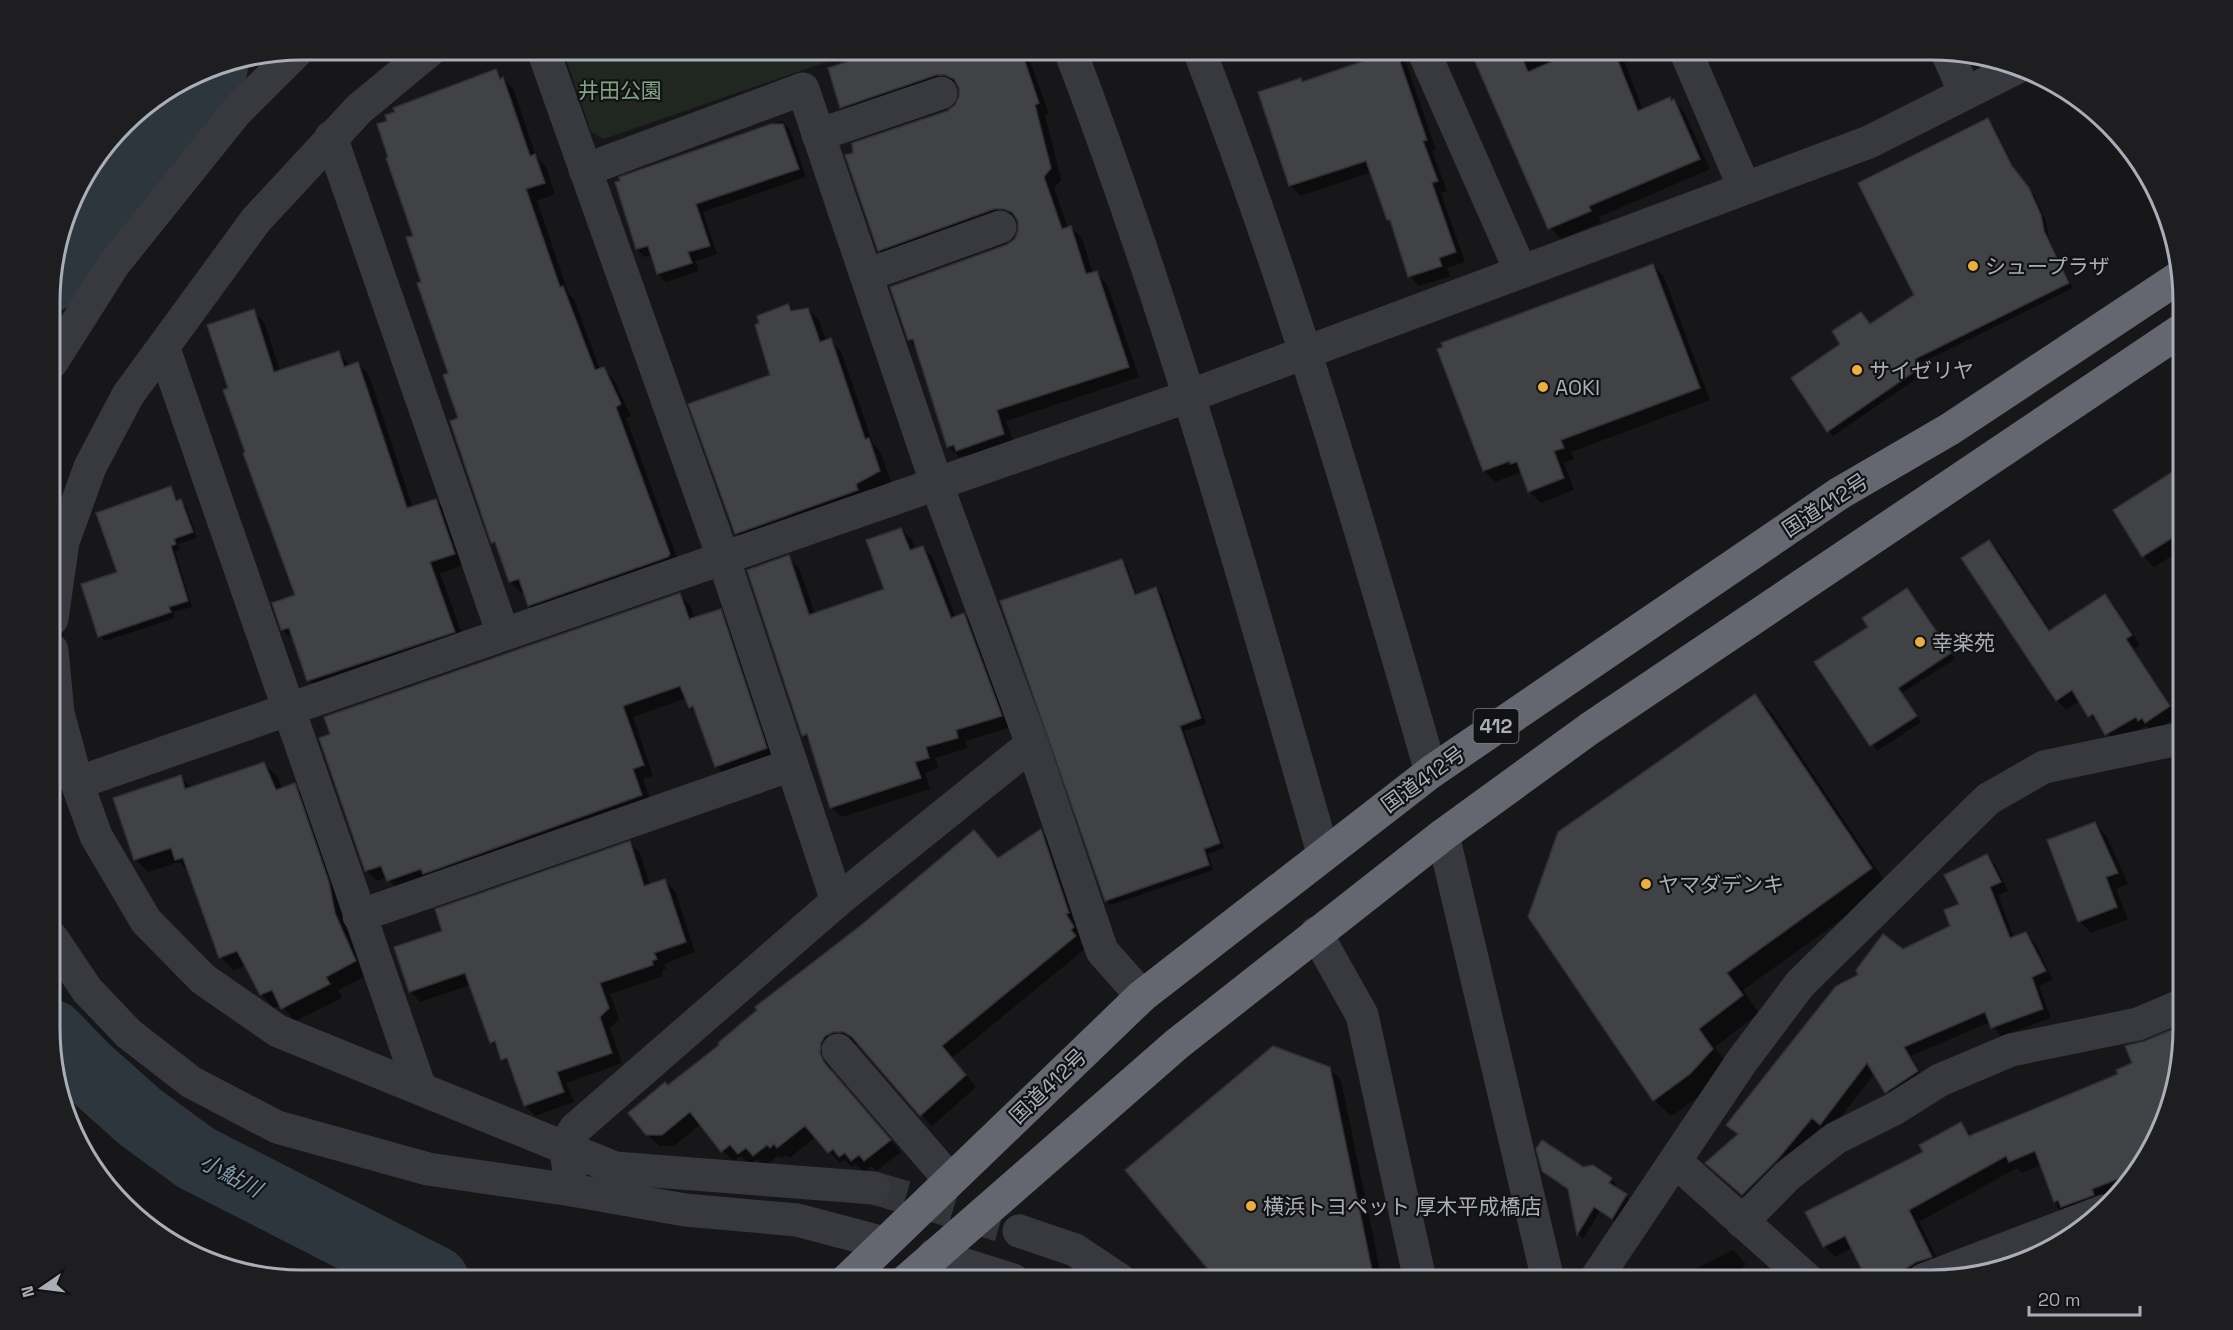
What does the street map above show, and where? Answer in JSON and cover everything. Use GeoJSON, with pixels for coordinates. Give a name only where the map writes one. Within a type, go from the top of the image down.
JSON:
{"type":"FeatureCollection","features":[{"type":"Feature","properties":{"kind":"highway","name":"国道412号"},"geometry":{"type":"LineString","coordinates":[[857,1270],[1142,996],[1323,853],[1431,772],[1558,682],[1840,494],[1950,429],[2172,282]]}},
{"type":"Feature","properties":{"kind":"highway","name":"412"},"geometry":{"type":"LineString","coordinates":[[920,1268],[1177,1044],[1443,835],[1589,729],[2173,336]]}},
{"type":"Feature","properties":{"kind":"street"},"geometry":{"type":"LineString","coordinates":[[60,563],[63,542],[90,467],[128,395],[164,349],[256,220],[359,109],[418,60]]}},
{"type":"Feature","properties":{"kind":"street"},"geometry":{"type":"LineString","coordinates":[[546,60],[724,560],[790,765],[837,901]]}},
{"type":"Feature","properties":{"kind":"street"},"geometry":{"type":"LineString","coordinates":[[1074,60],[1189,396],[1323,853]]}},
{"type":"Feature","properties":{"kind":"street"},"geometry":{"type":"LineString","coordinates":[[1203,60],[1242,160],[1367,544],[1431,772]]}},
{"type":"Feature","properties":{"kind":"street"},"geometry":{"type":"LineString","coordinates":[[1427,60],[1521,272]]}},
{"type":"Feature","properties":{"kind":"street"},"geometry":{"type":"LineString","coordinates":[[1689,60],[1744,187]]}},
{"type":"Feature","properties":{"kind":"street"},"geometry":{"type":"LineString","coordinates":[[60,349],[114,264],[236,112],[287,61]]}},
{"type":"Feature","properties":{"kind":"street"},"geometry":{"type":"LineString","coordinates":[[1951,61],[1965,93]]}},
{"type":"Feature","properties":{"kind":"street"},"geometry":{"type":"LineString","coordinates":[[77,783],[503,634],[724,560],[1189,396],[1869,142],[2007,72]]}},
{"type":"Feature","properties":{"kind":"street"},"geometry":{"type":"LineString","coordinates":[[585,170],[803,89],[937,485],[1032,744],[1102,951],[1142,996]]}},
{"type":"Feature","properties":{"kind":"street"},"geometry":{"type":"LineString","coordinates":[[818,135],[941,93]]}},
{"type":"Feature","properties":{"kind":"street"},"geometry":{"type":"LineString","coordinates":[[331,137],[503,634]]}},
{"type":"Feature","properties":{"kind":"street"},"geometry":{"type":"LineString","coordinates":[[867,275],[1000,227]]}},
{"type":"Feature","properties":{"kind":"street"},"geometry":{"type":"LineString","coordinates":[[164,349],[420,1088]]}},
{"type":"Feature","properties":{"kind":"street"},"geometry":{"type":"LineString","coordinates":[[60,720],[77,783],[96,836],[146,921],[203,979],[278,1031],[615,1168],[874,1188]]}},
{"type":"Feature","properties":{"kind":"street"},"geometry":{"type":"LineString","coordinates":[[1602,1270],[1742,1061],[1800,984],[1988,799],[2044,767],[2173,740]]}},
{"type":"Feature","properties":{"kind":"street"},"geometry":{"type":"LineString","coordinates":[[572,1190],[565,1146],[575,1129],[837,901],[1032,744]]}},
{"type":"Feature","properties":{"kind":"street"},"geometry":{"type":"LineString","coordinates":[[359,916],[790,765]]}},
{"type":"Feature","properties":{"kind":"street"},"geometry":{"type":"LineString","coordinates":[[1443,835],[1546,1270]]}},
{"type":"Feature","properties":{"kind":"street"},"geometry":{"type":"LineString","coordinates":[[1316,933],[1362,1015],[1418,1270]]}},
{"type":"Feature","properties":{"kind":"street"},"geometry":{"type":"LineString","coordinates":[[60,950],[87,990],[129,1034],[191,1082],[278,1127],[428,1169],[572,1190],[685,1210],[797,1220],[878,1249]]}},
{"type":"Feature","properties":{"kind":"street"},"geometry":{"type":"LineString","coordinates":[[1742,1222],[1786,1176],[1836,1138],[1894,1109],[1940,1080],[2011,1050],[2138,1024],[2173,1009]]}},
{"type":"Feature","properties":{"kind":"street"},"geometry":{"type":"LineString","coordinates":[[838,1050],[858,1093],[950,1180]]}},
{"type":"Feature","properties":{"kind":"street"},"geometry":{"type":"LineString","coordinates":[[1675,1161],[1797,1270]]}},
{"type":"Feature","properties":{"kind":"street"},"geometry":{"type":"LineString","coordinates":[[1953,1269],[2075,1222]]}},
{"type":"Feature","properties":{"kind":"street"},"geometry":{"type":"LineString","coordinates":[[1019,1231],[1075,1250],[1104,1270]]}},
{"type":"Feature","properties":{"kind":"street"},"geometry":{"type":"LineString","coordinates":[[920,1268],[936,1270]]}},
{"type":"Feature","properties":{"kind":"green space","name":"井田公園"},"geometry":{"type":"Polygon","coordinates":[[[566,60],[832,60],[604,139],[591,132],[566,60]]]}},
{"type":"Feature","properties":{"kind":"building"},"geometry":{"type":"Polygon","coordinates":[[[852,60],[1024,60],[1039,103],[1035,105],[1051,168],[1044,177],[1062,229],[1071,226],[1086,274],[1097,271],[1129,367],[997,410],[1004,434],[956,451],[954,445],[947,447],[913,339],[908,340],[890,287],[1006,245],[1015,239],[1018,221],[1012,212],[994,209],[878,251],[845,155],[853,153],[852,143],[947,111],[955,105],[959,96],[959,88],[954,79],[945,75],[936,75],[840,108],[828,68],[852,60]]]}},
{"type":"Feature","properties":{"kind":"building"},"geometry":{"type":"Polygon","coordinates":[[[1367,60],[1399,60],[1427,140],[1423,141],[1438,181],[1432,183],[1456,252],[1439,258],[1442,266],[1408,277],[1390,220],[1387,220],[1366,161],[1289,186],[1258,92],[1301,78],[1302,82],[1367,60]]]}},
{"type":"Feature","properties":{"kind":"building"},"geometry":{"type":"Polygon","coordinates":[[[1474,60],[1523,60],[1528,72],[1555,60],[1618,60],[1638,111],[1670,97],[1671,101],[1674,99],[1700,159],[1589,206],[1591,211],[1548,229],[1474,60]]]}},
{"type":"Feature","properties":{"kind":"building"},"geometry":{"type":"Polygon","coordinates":[[[496,69],[500,79],[503,77],[530,156],[535,154],[545,183],[526,189],[560,287],[563,286],[595,370],[604,367],[621,404],[616,407],[670,554],[668,557],[528,606],[519,579],[509,582],[495,542],[491,543],[450,421],[458,418],[443,375],[448,373],[417,283],[421,282],[406,237],[413,236],[386,158],[388,157],[377,124],[387,121],[385,115],[395,112],[393,108],[496,69]]]}},
{"type":"Feature","properties":{"kind":"building"},"geometry":{"type":"Polygon","coordinates":[[[1988,118],[2012,166],[2029,188],[2041,215],[2044,231],[2069,283],[1915,359],[1921,367],[1827,432],[1791,378],[1840,344],[1832,331],[1861,312],[1870,324],[1914,295],[1858,183],[1988,118]]]}},
{"type":"Feature","properties":{"kind":"building"},"geometry":{"type":"Polygon","coordinates":[[[771,124],[783,124],[799,169],[696,204],[710,246],[688,252],[692,263],[657,274],[648,246],[636,249],[615,182],[620,181],[619,177],[771,124]]]}},
{"type":"Feature","properties":{"kind":"building"},"geometry":{"type":"Polygon","coordinates":[[[1653,264],[1700,388],[1561,440],[1564,448],[1554,451],[1564,478],[1528,492],[1517,462],[1510,464],[1510,461],[1483,471],[1437,349],[1443,347],[1441,343],[1653,264]]]}},
{"type":"Feature","properties":{"kind":"building"},"geometry":{"type":"Polygon","coordinates":[[[788,304],[791,311],[808,308],[820,342],[831,338],[865,439],[869,438],[880,471],[856,484],[858,490],[735,534],[688,404],[770,375],[755,325],[759,323],[757,316],[788,304]]]}},
{"type":"Feature","properties":{"kind":"building"},"geometry":{"type":"Polygon","coordinates":[[[254,309],[274,372],[339,351],[344,367],[358,362],[407,508],[436,499],[455,554],[430,562],[455,632],[307,681],[289,628],[281,630],[272,603],[295,595],[243,453],[245,452],[223,390],[228,388],[207,325],[254,309]]]}},
{"type":"Feature","properties":{"kind":"building"},"geometry":{"type":"Polygon","coordinates":[[[2173,471],[2173,537],[2142,557],[2113,510],[2173,471]]]}},
{"type":"Feature","properties":{"kind":"building"},"geometry":{"type":"Polygon","coordinates":[[[171,486],[176,501],[181,499],[193,532],[174,539],[176,544],[171,546],[188,601],[169,607],[171,612],[98,637],[81,584],[117,572],[96,513],[171,486]]]}},
{"type":"Feature","properties":{"kind":"building"},"geometry":{"type":"Polygon","coordinates":[[[901,528],[910,550],[923,546],[951,618],[964,613],[1002,716],[956,730],[958,738],[926,747],[929,758],[915,762],[921,778],[830,808],[807,734],[802,736],[747,570],[789,555],[809,615],[884,589],[866,540],[901,528]]]}},
{"type":"Feature","properties":{"kind":"building"},"geometry":{"type":"Polygon","coordinates":[[[1989,540],[2049,631],[2105,594],[2132,635],[2126,639],[2170,706],[2145,723],[2142,718],[2138,721],[2136,717],[2105,735],[2093,714],[2088,717],[2072,690],[2056,701],[1961,558],[1989,540]]]}},
{"type":"Feature","properties":{"kind":"building"},"geometry":{"type":"Polygon","coordinates":[[[1122,559],[1135,595],[1156,587],[1201,718],[1180,726],[1220,843],[1204,849],[1209,865],[1105,901],[1000,601],[1122,559]]]}},
{"type":"Feature","properties":{"kind":"building"},"geometry":{"type":"Polygon","coordinates":[[[1907,588],[1951,653],[1898,688],[1917,716],[1870,746],[1814,662],[1868,627],[1862,618],[1907,588]]]}},
{"type":"Feature","properties":{"kind":"building"},"geometry":{"type":"Polygon","coordinates":[[[680,593],[689,619],[721,609],[767,748],[715,767],[693,706],[689,708],[680,686],[623,706],[644,765],[633,769],[642,795],[423,874],[421,869],[387,881],[381,866],[365,871],[319,738],[330,734],[324,717],[680,593]]]}},
{"type":"Feature","properties":{"kind":"building"},"geometry":{"type":"Polygon","coordinates":[[[1755,694],[1872,868],[1727,973],[1743,995],[1699,1029],[1713,1049],[1690,1074],[1653,1101],[1528,917],[1558,832],[1755,694]]]}},
{"type":"Feature","properties":{"kind":"building"},"geometry":{"type":"Polygon","coordinates":[[[264,762],[276,790],[295,783],[329,882],[335,913],[356,961],[326,977],[330,984],[281,1009],[272,990],[260,995],[237,951],[219,958],[183,858],[175,860],[171,848],[134,860],[113,798],[181,775],[185,789],[264,762]]]}},
{"type":"Feature","properties":{"kind":"building"},"geometry":{"type":"Polygon","coordinates":[[[2095,822],[2118,873],[2106,877],[2117,907],[2078,922],[2047,840],[2095,822]]]}},
{"type":"Feature","properties":{"kind":"building"},"geometry":{"type":"Polygon","coordinates":[[[1041,829],[1069,913],[1066,914],[1074,927],[1071,930],[1076,936],[942,1046],[966,1075],[920,1116],[852,1037],[844,1032],[834,1032],[825,1036],[821,1043],[820,1053],[824,1062],[891,1140],[864,1161],[859,1155],[851,1161],[845,1153],[839,1157],[833,1149],[828,1153],[805,1126],[777,1148],[774,1144],[770,1148],[767,1145],[753,1156],[746,1148],[738,1154],[730,1145],[721,1152],[690,1112],[662,1135],[646,1135],[628,1113],[665,1082],[668,1085],[719,1045],[718,1043],[757,1010],[755,1007],[860,926],[974,830],[998,858],[1041,829]]]}},
{"type":"Feature","properties":{"kind":"building"},"geometry":{"type":"Polygon","coordinates":[[[630,841],[644,886],[665,879],[686,942],[654,953],[657,959],[652,961],[653,965],[600,983],[609,1008],[600,1017],[612,1053],[557,1072],[564,1092],[524,1106],[507,1058],[501,1060],[495,1041],[490,1043],[465,973],[409,992],[394,947],[442,931],[435,909],[630,841]]]}},
{"type":"Feature","properties":{"kind":"building"},"geometry":{"type":"Polygon","coordinates":[[[1987,854],[2001,882],[1990,887],[2010,938],[2026,932],[2046,971],[2032,977],[2043,1009],[1991,1028],[1985,1012],[1904,1047],[1918,1071],[1885,1093],[1867,1063],[1820,1125],[1812,1118],[1777,1160],[1742,1195],[1705,1163],[1738,1134],[1726,1125],[1836,986],[1858,975],[1856,970],[1883,934],[1903,949],[1950,926],[1944,910],[1959,904],[1944,875],[1987,854]]]}},
{"type":"Feature","properties":{"kind":"building"},"geometry":{"type":"Polygon","coordinates":[[[2173,1029],[2171,1060],[2165,1091],[2155,1121],[2141,1149],[2121,1178],[2092,1189],[2094,1195],[2061,1207],[2058,1200],[2054,1202],[2035,1151],[2009,1162],[2006,1156],[1909,1210],[1932,1257],[1916,1262],[1904,1270],[1862,1270],[1845,1236],[1823,1247],[1805,1212],[1923,1152],[1919,1145],[1961,1122],[1969,1136],[2118,1074],[2116,1070],[2132,1063],[2125,1046],[2145,1041],[2173,1029]]]}},
{"type":"Feature","properties":{"kind":"building"},"geometry":{"type":"Polygon","coordinates":[[[1273,1046],[1330,1067],[1372,1270],[1209,1270],[1125,1170],[1273,1046]]]}},
{"type":"Feature","properties":{"kind":"building"},"geometry":{"type":"Polygon","coordinates":[[[1542,1140],[1583,1167],[1593,1165],[1612,1178],[1609,1183],[1627,1194],[1612,1219],[1594,1207],[1577,1235],[1568,1189],[1542,1171],[1536,1149],[1542,1140]]]}},
{"type":"Feature","properties":{"kind":"waterway","name":"小鮎川"},"geometry":{"type":"LineString","coordinates":[[64,259],[121,175],[201,82]]}},
{"type":"Feature","properties":{"kind":"waterway","name":"小鮎川"},"geometry":{"type":"LineString","coordinates":[[61,1043],[140,1117],[196,1158],[415,1270]]}},
{"type":"Feature","properties":{"kind":"tunnel"},"geometry":{"type":"LineString","coordinates":[[874,1188],[1019,1231]]}},
{"type":"Feature","properties":{"kind":"place","name":"シュープラザ"},"geometry":{"type":"Point","coordinates":[1973,266]}},
{"type":"Feature","properties":{"kind":"place","name":"サイゼリヤ"},"geometry":{"type":"Point","coordinates":[1857,370]}},
{"type":"Feature","properties":{"kind":"place","name":"AOKI"},"geometry":{"type":"Point","coordinates":[1543,387]}},
{"type":"Feature","properties":{"kind":"place","name":"幸楽苑"},"geometry":{"type":"Point","coordinates":[1920,642]}},
{"type":"Feature","properties":{"kind":"place","name":"ヤマダデンキ"},"geometry":{"type":"Point","coordinates":[1646,884]}},
{"type":"Feature","properties":{"kind":"place","name":"横浜トヨペット 厚木平成橋店"},"geometry":{"type":"Point","coordinates":[1251,1206]}}]}
